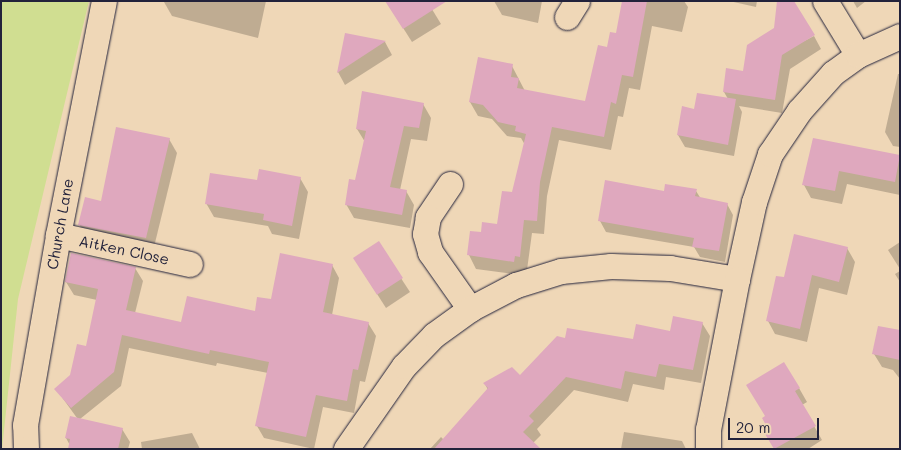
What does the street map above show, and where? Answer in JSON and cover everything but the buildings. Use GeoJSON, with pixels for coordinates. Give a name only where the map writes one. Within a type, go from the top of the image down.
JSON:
{"type":"FeatureCollection","features":[{"type":"Feature","properties":{"kind":"street","name":"Church Lane"},"geometry":{"type":"LineString","coordinates":[[26,449],[25,425],[58,235],[104,1]]}},
{"type":"Feature","properties":{"kind":"street"},"geometry":{"type":"LineString","coordinates":[[825,1],[858,55]]}},
{"type":"Feature","properties":{"kind":"street"},"geometry":{"type":"LineString","coordinates":[[708,449],[708,429],[737,279],[754,202],[770,154],[799,111],[833,72],[858,55],[900,36]]}},
{"type":"Feature","properties":{"kind":"street"},"geometry":{"type":"LineString","coordinates":[[450,184],[428,217],[425,234],[430,252],[470,309]]}},
{"type":"Feature","properties":{"kind":"street","name":"Aitken Close"},"geometry":{"type":"LineString","coordinates":[[58,235],[190,264]]}},
{"type":"Feature","properties":{"kind":"street"},"geometry":{"type":"LineString","coordinates":[[358,445],[404,366],[434,335],[470,309],[516,285],[561,271],[611,266],[670,268],[737,279]]}},
{"type":"Feature","properties":{"kind":"green space"},"geometry":{"type":"Polygon","coordinates":[[[1,1],[89,1],[18,299],[2,449],[1,1]]]}}]}
